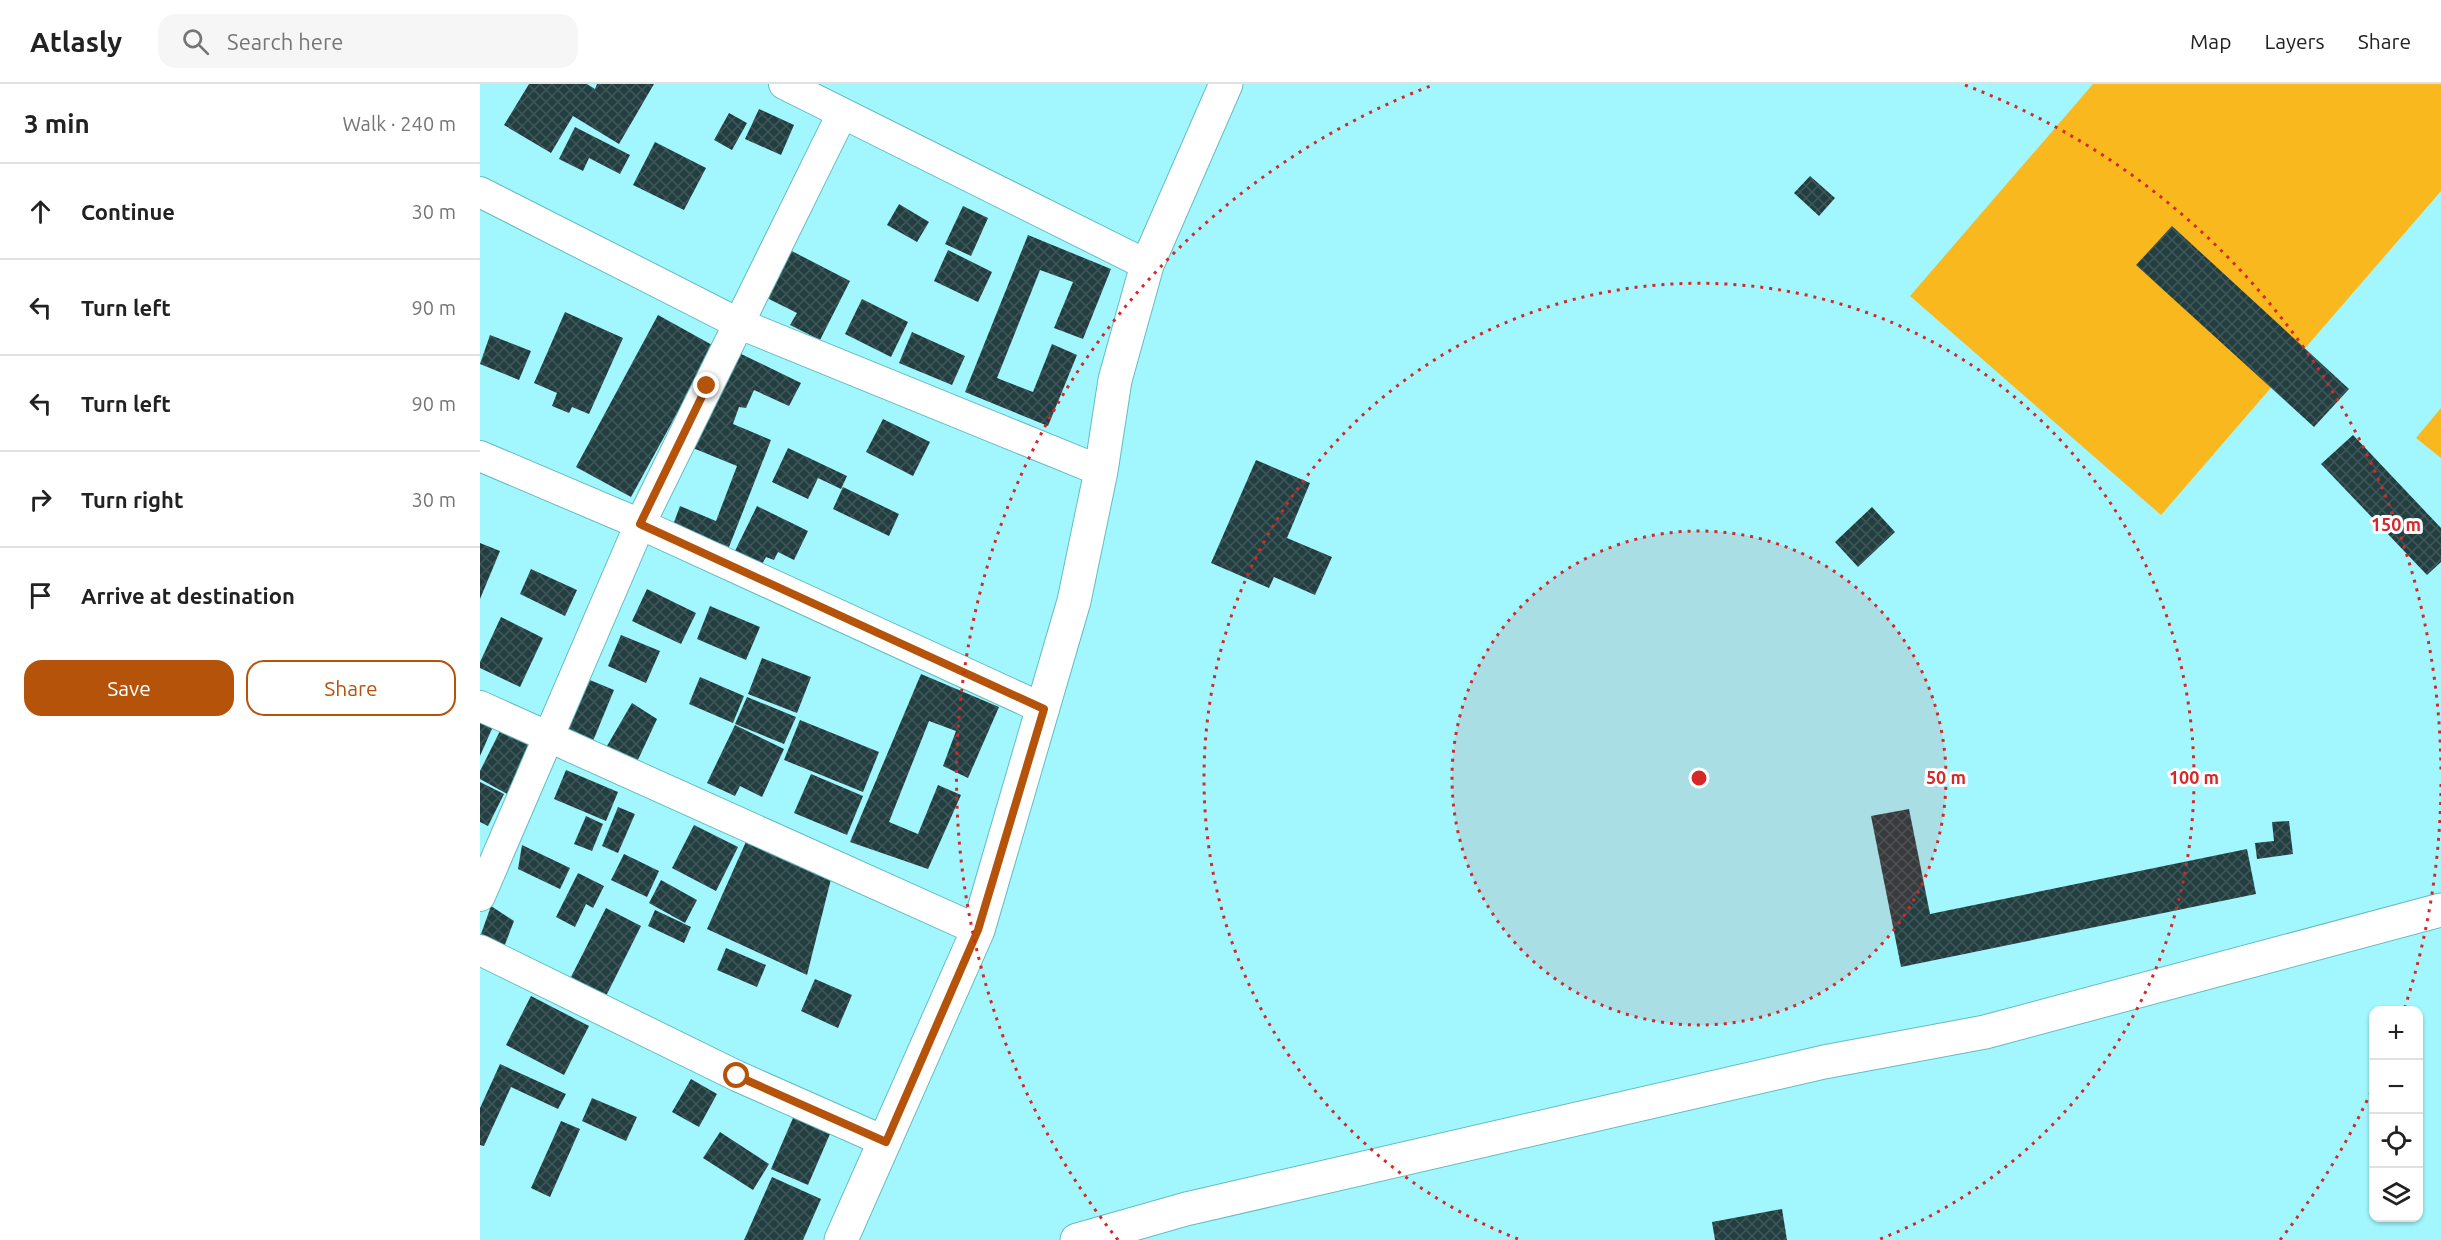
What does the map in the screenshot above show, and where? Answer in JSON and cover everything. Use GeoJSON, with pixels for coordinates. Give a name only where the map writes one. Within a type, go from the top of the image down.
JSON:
{"type":"FeatureCollection","features":[{"type":"Feature","properties":{"kind":"street"},"geometry":{"type":"LineString","coordinates":[[784,84],[1147,266]]}},
{"type":"Feature","properties":{"kind":"street"},"geometry":{"type":"LineString","coordinates":[[841,1240],[978,930],[1074,601],[1101,471],[1115,380],[1147,266],[1226,84]]}},
{"type":"Feature","properties":{"kind":"street"},"geometry":{"type":"LineString","coordinates":[[480,897],[640,524],[842,114]]}},
{"type":"Feature","properties":{"kind":"street"},"geometry":{"type":"LineString","coordinates":[[480,192],[740,324],[1101,471]]}},
{"type":"Feature","properties":{"kind":"street"},"geometry":{"type":"LineString","coordinates":[[480,456],[640,524],[1044,709]]}},
{"type":"Feature","properties":{"kind":"street"},"geometry":{"type":"LineString","coordinates":[[480,706],[978,930]]}},
{"type":"Feature","properties":{"kind":"street"},"geometry":{"type":"LineString","coordinates":[[1077,1240],[1186,1209],[1800,1067],[1985,1032],[2441,910]]}},
{"type":"Feature","properties":{"kind":"street"},"geometry":{"type":"LineString","coordinates":[[480,950],[737,1076],[886,1142]]}},
{"type":"Feature","properties":{"kind":"shaded area"},"geometry":{"type":"Polygon","coordinates":[[[2093,84],[2441,84],[2441,191],[2161,515],[1910,296],[2093,84]]]}},
{"type":"Feature","properties":{"kind":"shaded area"},"geometry":{"type":"Polygon","coordinates":[[[2441,408],[2441,458],[2416,438],[2441,408]]]}},
{"type":"Feature","properties":{"kind":"building"},"geometry":{"type":"Polygon","coordinates":[[[529,84],[587,84],[595,89],[597,84],[654,84],[619,144],[573,116],[551,153],[504,125],[529,84]]]}},
{"type":"Feature","properties":{"kind":"building"},"geometry":{"type":"Polygon","coordinates":[[[759,109],[794,125],[781,155],[745,139],[759,109]]]}},
{"type":"Feature","properties":{"kind":"building"},"geometry":{"type":"Polygon","coordinates":[[[729,113],[747,123],[732,150],[714,140],[729,113]]]}},
{"type":"Feature","properties":{"kind":"building"},"geometry":{"type":"Polygon","coordinates":[[[575,127],[630,155],[620,174],[589,158],[583,171],[559,159],[575,127]]]}},
{"type":"Feature","properties":{"kind":"building"},"geometry":{"type":"Polygon","coordinates":[[[655,142],[706,168],[684,210],[633,185],[655,142]]]}},
{"type":"Feature","properties":{"kind":"building"},"geometry":{"type":"Polygon","coordinates":[[[1810,176],[1835,198],[1819,216],[1794,193],[1810,176]]]}},
{"type":"Feature","properties":{"kind":"building"},"geometry":{"type":"Polygon","coordinates":[[[899,204],[929,222],[917,242],[887,225],[899,204]]]}},
{"type":"Feature","properties":{"kind":"building"},"geometry":{"type":"Polygon","coordinates":[[[963,206],[988,218],[971,256],[945,244],[963,206]]]}},
{"type":"Feature","properties":{"kind":"building"},"geometry":{"type":"Polygon","coordinates":[[[2172,226],[2349,389],[2314,427],[2136,265],[2172,226]]]}},
{"type":"Feature","properties":{"kind":"building"},"geometry":{"type":"Polygon","coordinates":[[[1028,235],[1111,269],[1083,339],[1054,328],[1073,282],[1040,270],[997,378],[1033,392],[1052,344],[1077,355],[1048,426],[965,392],[1028,235]]]}},
{"type":"Feature","properties":{"kind":"building"},"geometry":{"type":"Polygon","coordinates":[[[782,246],[850,281],[820,340],[790,325],[797,313],[759,294],[782,246]]]}},
{"type":"Feature","properties":{"kind":"building"},"geometry":{"type":"Polygon","coordinates":[[[948,250],[992,272],[978,302],[934,281],[948,250]]]}},
{"type":"Feature","properties":{"kind":"building"},"geometry":{"type":"Polygon","coordinates":[[[862,299],[908,322],[891,357],[845,334],[862,299]]]}},
{"type":"Feature","properties":{"kind":"building"},"geometry":{"type":"Polygon","coordinates":[[[565,312],[623,338],[589,414],[572,407],[569,413],[552,406],[557,393],[534,383],[565,312]]]}},
{"type":"Feature","properties":{"kind":"building"},"geometry":{"type":"Polygon","coordinates":[[[658,315],[714,346],[631,497],[576,467],[658,315]]]}},
{"type":"Feature","properties":{"kind":"building"},"geometry":{"type":"Polygon","coordinates":[[[912,332],[965,356],[952,385],[899,363],[912,332]]]}},
{"type":"Feature","properties":{"kind":"building"},"geometry":{"type":"Polygon","coordinates":[[[490,335],[531,351],[519,380],[480,364],[490,335]]]}},
{"type":"Feature","properties":{"kind":"building"},"geometry":{"type":"Polygon","coordinates":[[[737,352],[801,383],[789,406],[754,390],[746,408],[739,407],[733,424],[771,440],[729,547],[673,525],[680,506],[716,521],[737,466],[683,444],[737,352]]]}},
{"type":"Feature","properties":{"kind":"building"},"geometry":{"type":"Polygon","coordinates":[[[883,419],[930,442],[913,476],[866,452],[883,419]]]}},
{"type":"Feature","properties":{"kind":"building"},"geometry":{"type":"Polygon","coordinates":[[[2353,435],[2441,528],[2441,562],[2427,575],[2321,464],[2353,435]]]}},
{"type":"Feature","properties":{"kind":"building"},"geometry":{"type":"Polygon","coordinates":[[[788,448],[847,476],[841,489],[818,478],[808,499],[772,482],[788,448]]]}},
{"type":"Feature","properties":{"kind":"building"},"geometry":{"type":"Polygon","coordinates":[[[1256,460],[1310,483],[1287,538],[1332,557],[1315,595],[1274,577],[1269,588],[1211,563],[1256,460]]]}},
{"type":"Feature","properties":{"kind":"building"},"geometry":{"type":"Polygon","coordinates":[[[843,487],[899,514],[889,536],[833,509],[843,487]]]}},
{"type":"Feature","properties":{"kind":"building"},"geometry":{"type":"Polygon","coordinates":[[[757,506],[808,531],[794,560],[778,552],[774,560],[766,557],[761,566],[734,553],[757,506]]]}},
{"type":"Feature","properties":{"kind":"building"},"geometry":{"type":"Polygon","coordinates":[[[1872,507],[1895,532],[1858,567],[1835,542],[1872,507]]]}},
{"type":"Feature","properties":{"kind":"building"},"geometry":{"type":"Polygon","coordinates":[[[480,543],[500,551],[480,599],[480,543]]]}},
{"type":"Feature","properties":{"kind":"building"},"geometry":{"type":"Polygon","coordinates":[[[531,569],[577,590],[565,616],[520,594],[531,569]]]}},
{"type":"Feature","properties":{"kind":"building"},"geometry":{"type":"Polygon","coordinates":[[[647,589],[696,613],[681,644],[632,621],[647,589]]]}},
{"type":"Feature","properties":{"kind":"building"},"geometry":{"type":"Polygon","coordinates":[[[710,606],[760,627],[746,660],[697,639],[710,606]]]}},
{"type":"Feature","properties":{"kind":"building"},"geometry":{"type":"Polygon","coordinates":[[[501,617],[543,638],[520,687],[480,668],[480,662],[501,617]]]}},
{"type":"Feature","properties":{"kind":"building"},"geometry":{"type":"Polygon","coordinates":[[[621,635],[660,651],[646,683],[608,666],[621,635]]]}},
{"type":"Feature","properties":{"kind":"building"},"geometry":{"type":"Polygon","coordinates":[[[762,658],[811,677],[797,713],[748,694],[762,658]]]}},
{"type":"Feature","properties":{"kind":"building"},"geometry":{"type":"Polygon","coordinates":[[[921,674],[999,707],[968,778],[943,766],[956,731],[929,721],[889,822],[918,834],[938,785],[961,795],[928,869],[850,842],[921,674]]]}},
{"type":"Feature","properties":{"kind":"building"},"geometry":{"type":"Polygon","coordinates":[[[700,677],[744,696],[733,723],[689,704],[700,677]]]}},
{"type":"Feature","properties":{"kind":"building"},"geometry":{"type":"Polygon","coordinates":[[[585,678],[614,690],[593,741],[565,729],[585,678]]]}},
{"type":"Feature","properties":{"kind":"building"},"geometry":{"type":"Polygon","coordinates":[[[747,697],[796,717],[784,744],[735,724],[747,697]]]}},
{"type":"Feature","properties":{"kind":"building"},"geometry":{"type":"Polygon","coordinates":[[[632,703],[657,719],[636,764],[607,746],[632,703]]]}},
{"type":"Feature","properties":{"kind":"building"},"geometry":{"type":"Polygon","coordinates":[[[480,715],[495,722],[480,756],[480,715]]]}},
{"type":"Feature","properties":{"kind":"building"},"geometry":{"type":"Polygon","coordinates":[[[800,720],[879,752],[863,792],[784,760],[800,720]]]}},
{"type":"Feature","properties":{"kind":"building"},"geometry":{"type":"Polygon","coordinates":[[[504,723],[535,739],[509,795],[480,779],[480,771],[504,723]]]}},
{"type":"Feature","properties":{"kind":"building"},"geometry":{"type":"Polygon","coordinates":[[[735,725],[784,749],[762,797],[740,786],[735,796],[707,783],[735,725]]]}},
{"type":"Feature","properties":{"kind":"building"},"geometry":{"type":"Polygon","coordinates":[[[566,770],[618,792],[606,821],[554,799],[566,770]]]}},
{"type":"Feature","properties":{"kind":"building"},"geometry":{"type":"Polygon","coordinates":[[[811,774],[863,796],[847,835],[794,813],[811,774]]]}},
{"type":"Feature","properties":{"kind":"building"},"geometry":{"type":"Polygon","coordinates":[[[480,782],[504,794],[488,826],[480,822],[480,782]]]}},
{"type":"Feature","properties":{"kind":"building"},"geometry":{"type":"Polygon","coordinates":[[[618,807],[635,814],[618,853],[602,846],[618,807]]]}},
{"type":"Feature","properties":{"kind":"building"},"geometry":{"type":"Polygon","coordinates":[[[1909,809],[1930,914],[2247,849],[2256,894],[1901,967],[1871,816],[1909,809]]]}},
{"type":"Feature","properties":{"kind":"building"},"geometry":{"type":"Polygon","coordinates":[[[586,816],[603,824],[592,851],[574,844],[586,816]]]}},
{"type":"Feature","properties":{"kind":"building"},"geometry":{"type":"Polygon","coordinates":[[[2289,821],[2293,854],[2257,859],[2255,843],[2274,841],[2272,822],[2289,821]]]}},
{"type":"Feature","properties":{"kind":"building"},"geometry":{"type":"Polygon","coordinates":[[[694,825],[738,847],[716,891],[672,868],[694,825]]]}},
{"type":"Feature","properties":{"kind":"building"},"geometry":{"type":"Polygon","coordinates":[[[749,835],[832,875],[807,975],[707,929],[749,835]]]}},
{"type":"Feature","properties":{"kind":"building"},"geometry":{"type":"Polygon","coordinates":[[[522,845],[570,868],[560,889],[518,869],[522,845]]]}},
{"type":"Feature","properties":{"kind":"building"},"geometry":{"type":"Polygon","coordinates":[[[624,854],[659,871],[647,897],[611,880],[624,854]]]}},
{"type":"Feature","properties":{"kind":"building"},"geometry":{"type":"Polygon","coordinates":[[[578,873],[604,886],[593,908],[586,904],[575,927],[556,917],[578,873]]]}},
{"type":"Feature","properties":{"kind":"building"},"geometry":{"type":"Polygon","coordinates":[[[661,880],[697,900],[685,923],[649,903],[661,880]]]}},
{"type":"Feature","properties":{"kind":"building"},"geometry":{"type":"Polygon","coordinates":[[[491,906],[514,921],[504,947],[480,937],[491,906]]]}},
{"type":"Feature","properties":{"kind":"building"},"geometry":{"type":"Polygon","coordinates":[[[606,908],[641,926],[606,996],[571,977],[606,908]]]}},
{"type":"Feature","properties":{"kind":"building"},"geometry":{"type":"Polygon","coordinates":[[[655,910],[691,927],[684,943],[648,926],[655,910]]]}},
{"type":"Feature","properties":{"kind":"building"},"geometry":{"type":"Polygon","coordinates":[[[726,948],[766,965],[757,987],[717,970],[726,948]]]}},
{"type":"Feature","properties":{"kind":"building"},"geometry":{"type":"Polygon","coordinates":[[[815,979],[852,995],[838,1028],[801,1011],[815,979]]]}},
{"type":"Feature","properties":{"kind":"building"},"geometry":{"type":"Polygon","coordinates":[[[531,996],[589,1026],[564,1075],[506,1045],[531,996]]]}},
{"type":"Feature","properties":{"kind":"building"},"geometry":{"type":"Polygon","coordinates":[[[500,1064],[566,1094],[558,1109],[511,1087],[484,1146],[480,1145],[480,1108],[500,1064]]]}},
{"type":"Feature","properties":{"kind":"building"},"geometry":{"type":"Polygon","coordinates":[[[691,1079],[717,1094],[699,1127],[672,1112],[691,1079]]]}},
{"type":"Feature","properties":{"kind":"building"},"geometry":{"type":"Polygon","coordinates":[[[592,1098],[637,1117],[626,1141],[582,1121],[592,1098]]]}},
{"type":"Feature","properties":{"kind":"building"},"geometry":{"type":"Polygon","coordinates":[[[796,1111],[833,1127],[808,1185],[771,1169],[796,1111]]]}},
{"type":"Feature","properties":{"kind":"building"},"geometry":{"type":"Polygon","coordinates":[[[561,1121],[580,1129],[550,1197],[531,1188],[561,1121]]]}},
{"type":"Feature","properties":{"kind":"building"},"geometry":{"type":"Polygon","coordinates":[[[720,1132],[769,1164],[753,1190],[703,1158],[720,1132]]]}},
{"type":"Feature","properties":{"kind":"building"},"geometry":{"type":"Polygon","coordinates":[[[772,1177],[821,1199],[803,1240],[744,1240],[772,1177]]]}},
{"type":"Feature","properties":{"kind":"building"},"geometry":{"type":"Polygon","coordinates":[[[1782,1209],[1787,1240],[1715,1240],[1712,1222],[1782,1209]]]}},
{"type":"Feature","properties":{"kind":"route"},"geometry":{"type":"LineString","coordinates":[[707,386],[640,524],[1044,709],[978,930],[886,1142],[737,1076]]}}]}
